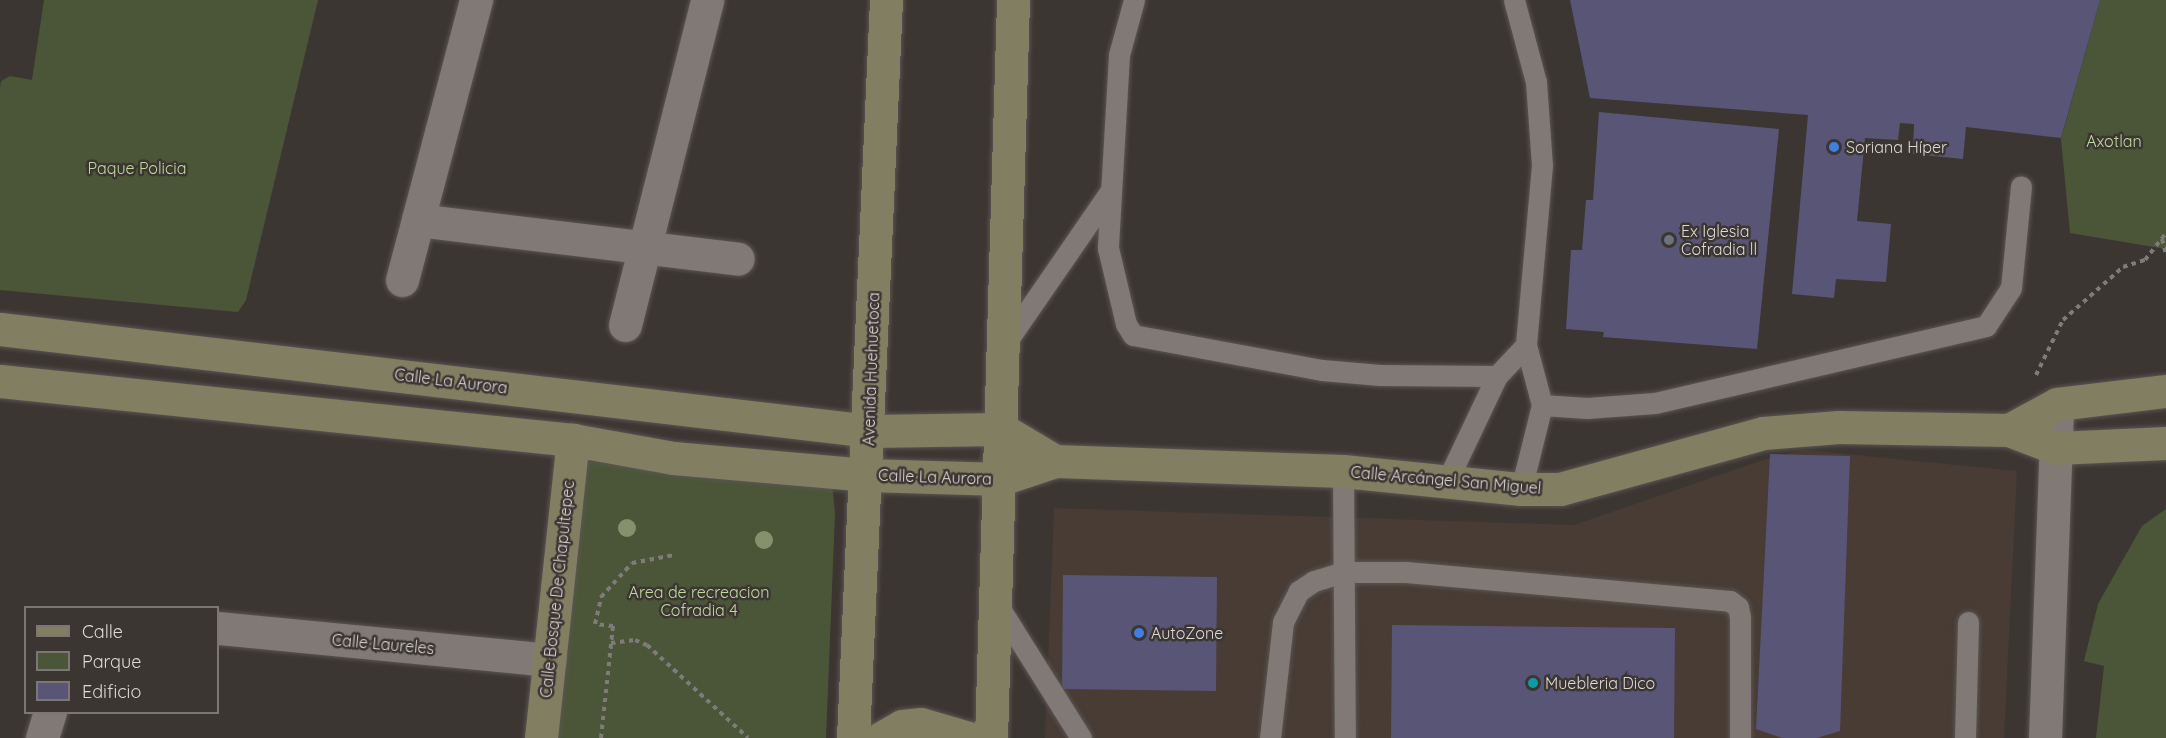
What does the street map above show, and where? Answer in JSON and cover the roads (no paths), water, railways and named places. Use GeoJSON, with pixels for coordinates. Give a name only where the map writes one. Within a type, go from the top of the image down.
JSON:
{"type":"FeatureCollection","features":[{"type":"Feature","properties":{"kind":"street"},"geometry":{"type":"LineString","coordinates":[[402,280],[476,0]]}},
{"type":"Feature","properties":{"kind":"street"},"geometry":{"type":"LineString","coordinates":[[625,325],[647,249],[707,0]]}},
{"type":"Feature","properties":{"kind":"street","name":"Avenida Huehuetoca"},"geometry":{"type":"LineString","coordinates":[[853,738],[869,431],[886,0]]}},
{"type":"Feature","properties":{"kind":"street"},"geometry":{"type":"LineString","coordinates":[[991,738],[994,599],[1001,479],[1001,350],[1013,0]]}},
{"type":"Feature","properties":{"kind":"street"},"geometry":{"type":"LineString","coordinates":[[418,220],[738,259]]}},
{"type":"Feature","properties":{"kind":"street","name":"Calle La Aurora"},"geometry":{"type":"LineString","coordinates":[[0,329],[869,431],[1001,429]]}},
{"type":"Feature","properties":{"kind":"street","name":"Calle La Aurora"},"geometry":{"type":"LineString","coordinates":[[0,381],[573,440],[673,458],[866,475],[1001,479],[1055,461]]}},
{"type":"Feature","properties":{"kind":"street","name":"Calle Arcángel San Miguel"},"geometry":{"type":"LineString","coordinates":[[2009,430],[2057,404],[2166,391]]}},
{"type":"Feature","properties":{"kind":"street"},"geometry":{"type":"LineString","coordinates":[[2045,738],[2057,404]]}},
{"type":"Feature","properties":{"kind":"street","name":"Calle Arcángel San Miguel"},"geometry":{"type":"LineString","coordinates":[[1055,461],[1343,471],[1448,479],[1521,489],[1560,489],[1609,478],[1763,433],[1839,427],[2009,430],[2056,448],[2166,443]]}},
{"type":"Feature","properties":{"kind":"street"},"geometry":{"type":"LineString","coordinates":[[1001,429],[1055,461]]}},
{"type":"Feature","properties":{"kind":"street","name":"Calle Bosque De Chapultepec"},"geometry":{"type":"LineString","coordinates":[[541,738],[573,440]]}},
{"type":"Feature","properties":{"kind":"street","name":"Calle Laureles"},"geometry":{"type":"LineString","coordinates":[[219,628],[549,660]]}},
{"type":"Feature","properties":{"kind":"street"},"geometry":{"type":"LineString","coordinates":[[42,738],[49,714]]}},
{"type":"Feature","properties":{"kind":"street"},"geometry":{"type":"LineString","coordinates":[[882,738],[902,726],[921,724],[969,738]]}},
{"type":"Feature","properties":{"kind":"lane"},"geometry":{"type":"LineString","coordinates":[[1134,0],[1119,55],[1108,248],[1126,324],[1133,335],[1322,370],[1380,375],[1497,376]]}},
{"type":"Feature","properties":{"kind":"lane"},"geometry":{"type":"LineString","coordinates":[[1514,0],[1536,82],[1542,165],[1526,345],[1542,405],[1521,489]]}},
{"type":"Feature","properties":{"kind":"lane"},"geometry":{"type":"LineString","coordinates":[[1542,405],[1587,408],[1655,403],[1986,326],[2011,288],[2021,186]]}},
{"type":"Feature","properties":{"kind":"lane"},"geometry":{"type":"LineString","coordinates":[[1001,350],[1110,192]]}},
{"type":"Feature","properties":{"kind":"lane"},"geometry":{"type":"LineString","coordinates":[[1448,479],[1497,376],[1526,345]]}},
{"type":"Feature","properties":{"kind":"lane"},"geometry":{"type":"LineString","coordinates":[[1343,471],[1345,738]]}},
{"type":"Feature","properties":{"kind":"lane"},"geometry":{"type":"LineString","coordinates":[[1270,738],[1283,622],[1299,591],[1314,581],[1343,572],[1406,572],[1730,601],[1738,607],[1740,617],[1740,738]]}},
{"type":"Feature","properties":{"kind":"lane"},"geometry":{"type":"LineString","coordinates":[[994,599],[1081,738]]}},
{"type":"Feature","properties":{"kind":"lane"},"geometry":{"type":"LineString","coordinates":[[1965,738],[1968,622]]}},
{"type":"Feature","properties":{"kind":"place","name":"Soriana Híper"},"geometry":{"type":"Point","coordinates":[1834,147]}},
{"type":"Feature","properties":{"kind":"place","name":"Ex Iglesia Cofradia ll"},"geometry":{"type":"Point","coordinates":[1669,240]}},
{"type":"Feature","properties":{"kind":"place","name":"AutoZone"},"geometry":{"type":"Point","coordinates":[1139,633]}},
{"type":"Feature","properties":{"kind":"place","name":"Muebleria Dico"},"geometry":{"type":"Point","coordinates":[1533,683]}},
{"type":"Feature","properties":{"kind":"park label","name":"Axotlan"},"geometry":{"type":"Point","coordinates":[2114,141]}},
{"type":"Feature","properties":{"kind":"park label","name":"Paque Policia"},"geometry":{"type":"Point","coordinates":[137,168]}},
{"type":"Feature","properties":{"kind":"park label","name":"Area de recreacion Cofradia 4"},"geometry":{"type":"Point","coordinates":[699,601]}}]}
